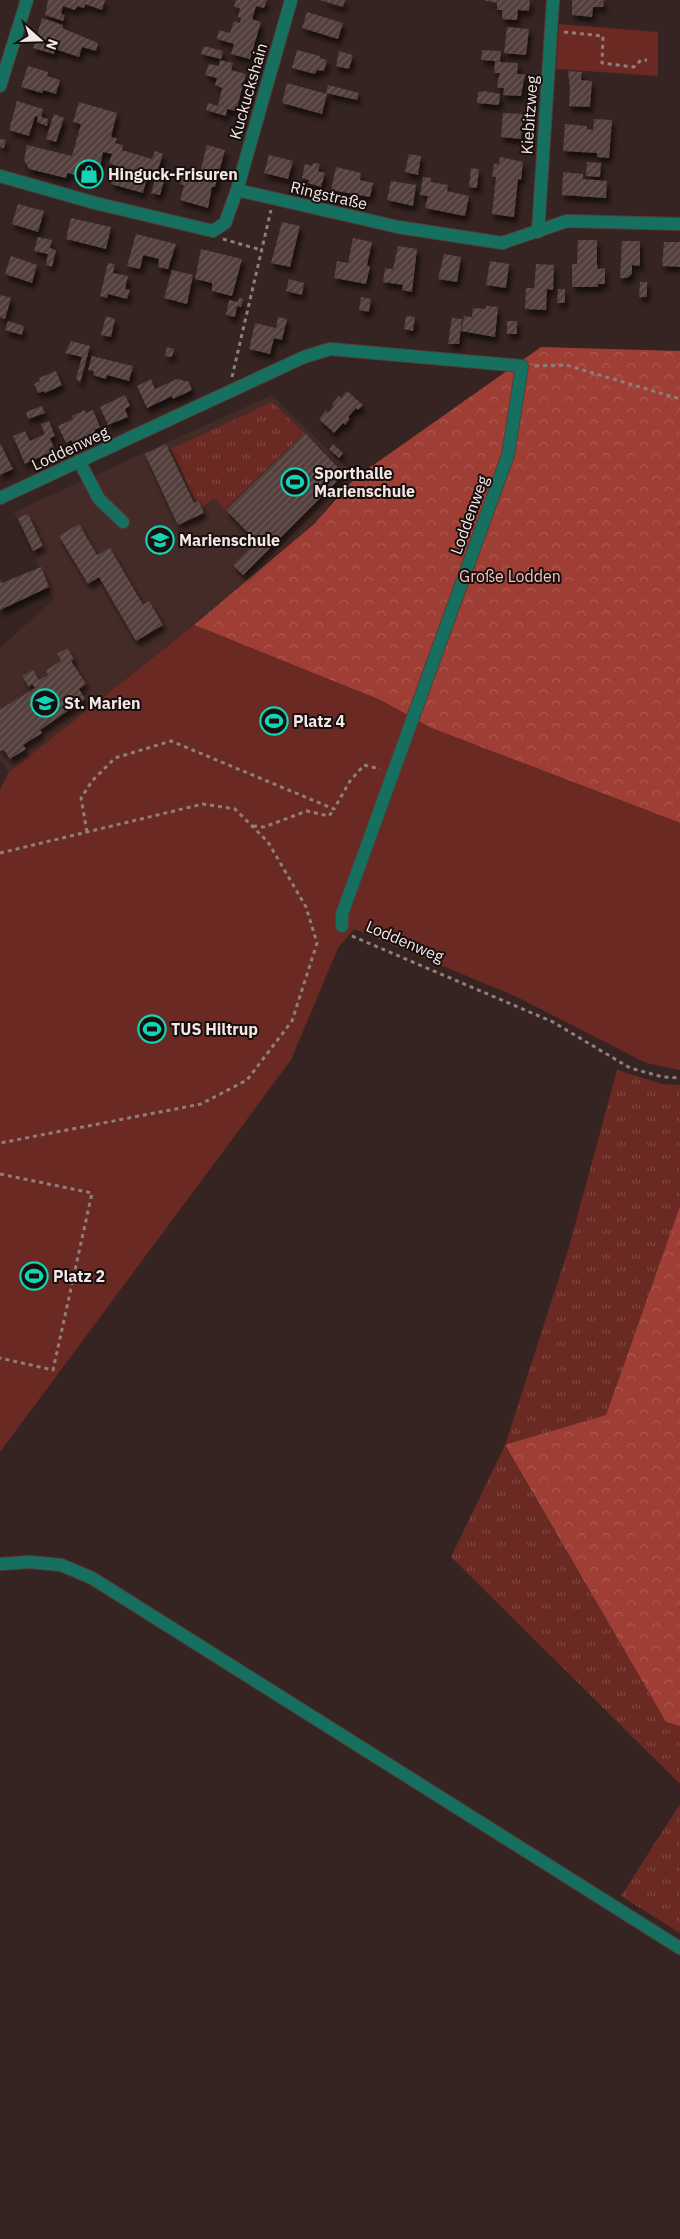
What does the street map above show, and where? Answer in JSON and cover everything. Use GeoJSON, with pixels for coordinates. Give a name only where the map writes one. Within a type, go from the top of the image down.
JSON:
{"type":"FeatureCollection","features":[{"type":"Feature","properties":{"kind":"street"},"geometry":{"type":"LineString","coordinates":[[0,86],[27,0]]}},
{"type":"Feature","properties":{"kind":"street","name":"Kuckuckshain"},"geometry":{"type":"LineString","coordinates":[[237,190],[290,0]]}},
{"type":"Feature","properties":{"kind":"street","name":"Kiebitzweg"},"geometry":{"type":"LineString","coordinates":[[538,232],[553,0]]}},
{"type":"Feature","properties":{"kind":"street"},"geometry":{"type":"LineString","coordinates":[[0,176],[95,203],[213,231],[225,223],[237,190]]}},
{"type":"Feature","properties":{"kind":"street","name":"Ringstraße"},"geometry":{"type":"LineString","coordinates":[[237,190],[398,228],[502,243],[567,221],[680,224]]}},
{"type":"Feature","properties":{"kind":"street","name":"Loddenweg"},"geometry":{"type":"LineString","coordinates":[[0,498],[304,357],[330,349],[522,366],[508,455],[342,914],[342,926]]}},
{"type":"Feature","properties":{"kind":"street"},"geometry":{"type":"LineString","coordinates":[[79,461],[99,499],[123,522]]}},
{"type":"Feature","properties":{"kind":"street"},"geometry":{"type":"LineString","coordinates":[[0,1564],[30,1562],[61,1565],[92,1578],[680,1948]]}},
{"type":"Feature","properties":{"kind":"path"},"geometry":{"type":"LineString","coordinates":[[551,31],[603,36],[602,63],[634,67],[642,60],[647,60]]}},
{"type":"Feature","properties":{"kind":"path"},"geometry":{"type":"LineString","coordinates":[[228,393],[273,200]]}},
{"type":"Feature","properties":{"kind":"path"},"geometry":{"type":"LineString","coordinates":[[213,231],[226,242],[261,250]]}},
{"type":"Feature","properties":{"kind":"path"},"geometry":{"type":"LineString","coordinates":[[522,366],[566,366],[680,399]]}},
{"type":"Feature","properties":{"kind":"path"},"geometry":{"type":"LineString","coordinates":[[87,832],[81,798],[92,781],[115,758],[171,741],[334,808]]}},
{"type":"Feature","properties":{"kind":"path"},"geometry":{"type":"LineString","coordinates":[[252,826],[264,827],[307,811],[329,816],[350,781],[364,765],[393,773]]}},
{"type":"Feature","properties":{"kind":"path"},"geometry":{"type":"LineString","coordinates":[[0,853],[203,804],[235,808],[268,842],[306,907],[316,943],[292,1021],[247,1080],[201,1104],[0,1142]]}},
{"type":"Feature","properties":{"kind":"path","name":"Loddenweg"},"geometry":{"type":"LineString","coordinates":[[342,926],[351,936],[553,1022],[630,1068],[663,1077],[680,1078]]}},
{"type":"Feature","properties":{"kind":"path"},"geometry":{"type":"LineString","coordinates":[[0,1174],[92,1193],[53,1370],[0,1358]]}},
{"type":"Feature","properties":{"kind":"shaded area","name":"Marienschule"},"geometry":{"type":"Polygon","coordinates":[[[272,395],[353,474],[317,520],[194,625],[9,772],[0,759],[0,648],[54,599],[14,512],[272,395]]]}},
{"type":"Feature","properties":{"kind":"green space"},"geometry":{"type":"Polygon","coordinates":[[[559,24],[658,32],[658,76],[556,69],[559,24]]]}},
{"type":"Feature","properties":{"kind":"green space","name":"Große Lodden"},"geometry":{"type":"Polygon","coordinates":[[[541,347],[680,351],[680,823],[431,728],[380,700],[194,625],[314,524],[355,478],[541,347]]]}},
{"type":"Feature","properties":{"kind":"green space"},"geometry":{"type":"Polygon","coordinates":[[[272,402],[304,433],[225,509],[214,498],[203,507],[201,501],[196,502],[171,449],[272,402]]]}},
{"type":"Feature","properties":{"kind":"green space","name":"TUS Hiltrup"},"geometry":{"type":"Polygon","coordinates":[[[194,625],[380,700],[431,728],[680,823],[680,1070],[646,1063],[517,997],[354,929],[338,948],[291,1060],[0,1452],[0,789],[9,772],[194,625]]]}},
{"type":"Feature","properties":{"kind":"green space"},"geometry":{"type":"Polygon","coordinates":[[[617,1070],[663,1084],[680,1085],[680,1206],[606,1415],[505,1446],[666,1722],[680,1726],[680,1784],[451,1557],[505,1445],[569,1247],[617,1070]]]}},
{"type":"Feature","properties":{"kind":"green space"},"geometry":{"type":"Polygon","coordinates":[[[680,1206],[680,1726],[666,1722],[505,1445],[606,1415],[680,1206]]]}},
{"type":"Feature","properties":{"kind":"green space"},"geometry":{"type":"Polygon","coordinates":[[[680,1804],[680,1933],[621,1896],[680,1804]]]}},
{"type":"Feature","properties":{"kind":"building"},"geometry":{"type":"Polygon","coordinates":[[[48,0],[105,0],[102,10],[85,4],[84,8],[77,6],[75,10],[63,6],[61,14],[65,15],[63,21],[45,15],[48,0]]]}},
{"type":"Feature","properties":{"kind":"building"},"geometry":{"type":"Polygon","coordinates":[[[236,0],[267,0],[264,8],[256,6],[252,19],[261,22],[250,59],[231,54],[234,44],[217,39],[219,30],[230,33],[234,21],[240,23],[241,18],[238,17],[240,8],[234,7],[236,0]]]}},
{"type":"Feature","properties":{"kind":"building"},"geometry":{"type":"Polygon","coordinates":[[[320,0],[345,0],[343,7],[320,0]]]}},
{"type":"Feature","properties":{"kind":"building"},"geometry":{"type":"Polygon","coordinates":[[[483,0],[530,0],[529,11],[518,10],[517,20],[502,19],[502,10],[497,10],[497,3],[483,0]]]}},
{"type":"Feature","properties":{"kind":"building"},"geometry":{"type":"Polygon","coordinates":[[[572,0],[604,0],[603,7],[593,7],[592,17],[572,15],[572,0]]]}},
{"type":"Feature","properties":{"kind":"building"},"geometry":{"type":"Polygon","coordinates":[[[307,12],[343,23],[338,39],[302,28],[307,12]]]}},
{"type":"Feature","properties":{"kind":"building"},"geometry":{"type":"Polygon","coordinates":[[[42,18],[63,25],[62,28],[98,43],[96,51],[82,47],[79,57],[55,49],[54,54],[33,48],[42,18]]]}},
{"type":"Feature","properties":{"kind":"building"},"geometry":{"type":"Polygon","coordinates":[[[507,27],[529,29],[526,55],[504,53],[507,27]]]}},
{"type":"Feature","properties":{"kind":"building"},"geometry":{"type":"Polygon","coordinates":[[[204,46],[223,51],[221,59],[201,54],[204,46]]]}},
{"type":"Feature","properties":{"kind":"building"},"geometry":{"type":"Polygon","coordinates":[[[297,50],[320,56],[320,58],[327,60],[324,71],[317,70],[315,74],[292,68],[297,50]]]}},
{"type":"Feature","properties":{"kind":"building"},"geometry":{"type":"Polygon","coordinates":[[[482,50],[501,51],[500,62],[518,63],[517,74],[525,74],[521,96],[503,95],[504,88],[498,88],[497,84],[500,73],[494,73],[495,61],[481,60],[482,50]]]}},
{"type":"Feature","properties":{"kind":"building"},"geometry":{"type":"Polygon","coordinates":[[[339,51],[353,55],[349,69],[336,66],[339,51]]]}},
{"type":"Feature","properties":{"kind":"building"},"geometry":{"type":"Polygon","coordinates":[[[220,60],[233,63],[231,70],[246,74],[236,111],[227,109],[226,116],[206,110],[208,103],[218,106],[222,88],[215,85],[217,78],[205,75],[209,64],[219,66],[220,60]]]}},
{"type":"Feature","properties":{"kind":"building"},"geometry":{"type":"Polygon","coordinates":[[[28,66],[48,72],[47,76],[60,80],[56,94],[43,90],[42,93],[21,87],[28,66]]]}},
{"type":"Feature","properties":{"kind":"building"},"geometry":{"type":"Polygon","coordinates":[[[568,71],[582,72],[581,80],[592,81],[590,107],[569,106],[568,71]]]}},
{"type":"Feature","properties":{"kind":"building"},"geometry":{"type":"Polygon","coordinates":[[[287,83],[327,94],[322,114],[282,103],[287,83]]]}},
{"type":"Feature","properties":{"kind":"building"},"geometry":{"type":"Polygon","coordinates":[[[328,85],[359,93],[357,100],[326,93],[328,85]]]}},
{"type":"Feature","properties":{"kind":"building"},"geometry":{"type":"Polygon","coordinates":[[[484,91],[500,94],[499,105],[477,103],[478,92],[484,91]]]}},
{"type":"Feature","properties":{"kind":"building"},"geometry":{"type":"Polygon","coordinates":[[[17,101],[43,109],[41,117],[48,119],[47,126],[37,122],[38,117],[35,116],[29,136],[9,130],[17,101]]]}},
{"type":"Feature","properties":{"kind":"building"},"geometry":{"type":"Polygon","coordinates":[[[79,102],[117,113],[111,137],[117,138],[115,143],[123,145],[122,150],[152,159],[155,151],[163,154],[156,176],[165,178],[160,195],[151,193],[156,177],[148,174],[143,193],[111,184],[117,166],[109,163],[112,154],[103,152],[97,180],[67,173],[66,178],[29,169],[24,160],[27,145],[72,156],[81,124],[73,122],[79,102]]]}},
{"type":"Feature","properties":{"kind":"building"},"geometry":{"type":"Polygon","coordinates":[[[503,113],[523,114],[521,139],[501,137],[503,113]]]}},
{"type":"Feature","properties":{"kind":"building"},"geometry":{"type":"Polygon","coordinates":[[[54,114],[64,118],[56,142],[46,139],[54,114]]]}},
{"type":"Feature","properties":{"kind":"building"},"geometry":{"type":"Polygon","coordinates":[[[594,119],[612,120],[609,158],[597,157],[597,153],[563,151],[565,124],[587,126],[587,129],[593,130],[594,119]]]}},
{"type":"Feature","properties":{"kind":"building"},"geometry":{"type":"Polygon","coordinates":[[[0,139],[6,140],[4,148],[0,147],[0,139]]]}},
{"type":"Feature","properties":{"kind":"building"},"geometry":{"type":"Polygon","coordinates":[[[207,145],[225,150],[215,187],[212,187],[208,208],[180,200],[184,185],[180,184],[183,175],[198,180],[207,145]]]}},
{"type":"Feature","properties":{"kind":"building"},"geometry":{"type":"Polygon","coordinates":[[[409,154],[421,156],[418,175],[405,172],[409,154]]]}},
{"type":"Feature","properties":{"kind":"building"},"geometry":{"type":"Polygon","coordinates":[[[269,155],[293,161],[288,179],[264,173],[269,155]]]}},
{"type":"Feature","properties":{"kind":"building"},"geometry":{"type":"Polygon","coordinates":[[[500,157],[523,162],[521,180],[518,179],[514,217],[492,214],[496,177],[492,177],[494,164],[499,164],[500,157]]]}},
{"type":"Feature","properties":{"kind":"building"},"geometry":{"type":"Polygon","coordinates":[[[587,162],[601,163],[600,177],[586,176],[587,162]]]}},
{"type":"Feature","properties":{"kind":"building"},"geometry":{"type":"Polygon","coordinates":[[[313,163],[320,164],[318,171],[325,173],[321,187],[308,183],[309,180],[302,178],[305,164],[312,166],[313,163]]]}},
{"type":"Feature","properties":{"kind":"building"},"geometry":{"type":"Polygon","coordinates":[[[336,167],[361,173],[360,180],[373,183],[370,197],[331,190],[336,167]]]}},
{"type":"Feature","properties":{"kind":"building"},"geometry":{"type":"Polygon","coordinates":[[[471,168],[479,169],[477,188],[469,187],[471,168]]]}},
{"type":"Feature","properties":{"kind":"building"},"geometry":{"type":"Polygon","coordinates":[[[563,172],[583,174],[583,179],[607,181],[606,198],[562,195],[563,172]]]}},
{"type":"Feature","properties":{"kind":"building"},"geometry":{"type":"Polygon","coordinates":[[[423,177],[431,178],[431,182],[448,185],[447,191],[469,196],[465,216],[425,208],[428,196],[420,195],[423,177]]]}},
{"type":"Feature","properties":{"kind":"building"},"geometry":{"type":"Polygon","coordinates":[[[391,181],[416,185],[413,206],[387,200],[391,181]]]}},
{"type":"Feature","properties":{"kind":"building"},"geometry":{"type":"Polygon","coordinates":[[[18,204],[44,211],[38,232],[12,224],[18,204]]]}},
{"type":"Feature","properties":{"kind":"building"},"geometry":{"type":"Polygon","coordinates":[[[71,218],[111,227],[106,249],[66,239],[71,218]]]}},
{"type":"Feature","properties":{"kind":"building"},"geometry":{"type":"Polygon","coordinates":[[[282,222],[300,226],[290,267],[271,263],[282,222]]]}},
{"type":"Feature","properties":{"kind":"building"},"geometry":{"type":"Polygon","coordinates":[[[136,234],[176,244],[168,269],[158,267],[159,259],[143,255],[140,269],[127,266],[136,234]]]}},
{"type":"Feature","properties":{"kind":"building"},"geometry":{"type":"Polygon","coordinates":[[[38,237],[52,240],[50,248],[56,250],[52,267],[46,265],[48,254],[34,251],[38,237]]]}},
{"type":"Feature","properties":{"kind":"building"},"geometry":{"type":"Polygon","coordinates":[[[353,238],[372,242],[367,265],[370,267],[366,284],[334,278],[337,261],[348,263],[353,238]]]}},
{"type":"Feature","properties":{"kind":"building"},"geometry":{"type":"Polygon","coordinates":[[[578,240],[597,240],[597,264],[598,269],[605,268],[605,284],[598,284],[598,287],[572,287],[572,264],[577,264],[578,240]]]}},
{"type":"Feature","properties":{"kind":"building"},"geometry":{"type":"Polygon","coordinates":[[[622,241],[640,241],[640,266],[632,265],[632,274],[627,278],[620,278],[622,241]]]}},
{"type":"Feature","properties":{"kind":"building"},"geometry":{"type":"Polygon","coordinates":[[[664,242],[680,242],[680,267],[662,266],[664,242]]]}},
{"type":"Feature","properties":{"kind":"building"},"geometry":{"type":"Polygon","coordinates":[[[398,246],[417,249],[412,292],[402,290],[403,285],[383,282],[385,268],[393,269],[398,246]]]}},
{"type":"Feature","properties":{"kind":"building"},"geometry":{"type":"Polygon","coordinates":[[[201,249],[242,259],[232,296],[212,291],[212,283],[195,279],[201,249]]]}},
{"type":"Feature","properties":{"kind":"building"},"geometry":{"type":"Polygon","coordinates":[[[444,254],[461,257],[457,282],[438,279],[444,254]]]}},
{"type":"Feature","properties":{"kind":"building"},"geometry":{"type":"Polygon","coordinates":[[[11,256],[37,265],[32,283],[5,274],[11,256]]]}},
{"type":"Feature","properties":{"kind":"building"},"geometry":{"type":"Polygon","coordinates":[[[490,261],[509,264],[506,288],[486,285],[490,261]]]}},
{"type":"Feature","properties":{"kind":"building"},"geometry":{"type":"Polygon","coordinates":[[[108,263],[115,264],[113,273],[128,276],[125,289],[130,290],[127,299],[108,294],[107,298],[100,296],[108,263]]]}},
{"type":"Feature","properties":{"kind":"building"},"geometry":{"type":"Polygon","coordinates":[[[536,264],[554,265],[553,290],[547,289],[546,310],[525,309],[526,288],[534,288],[536,264]]]}},
{"type":"Feature","properties":{"kind":"building"},"geometry":{"type":"Polygon","coordinates":[[[172,270],[193,275],[187,304],[164,298],[172,270]]]}},
{"type":"Feature","properties":{"kind":"building"},"geometry":{"type":"Polygon","coordinates":[[[289,279],[304,283],[302,295],[286,291],[289,279]]]}},
{"type":"Feature","properties":{"kind":"building"},"geometry":{"type":"Polygon","coordinates":[[[640,282],[647,282],[647,297],[639,297],[640,282]]]}},
{"type":"Feature","properties":{"kind":"building"},"geometry":{"type":"Polygon","coordinates":[[[558,289],[565,289],[565,303],[557,303],[558,289]]]}},
{"type":"Feature","properties":{"kind":"building"},"geometry":{"type":"Polygon","coordinates":[[[0,295],[11,298],[5,319],[0,317],[0,295]]]}},
{"type":"Feature","properties":{"kind":"building"},"geometry":{"type":"Polygon","coordinates":[[[361,297],[371,299],[369,312],[359,310],[361,297]]]}},
{"type":"Feature","properties":{"kind":"building"},"geometry":{"type":"Polygon","coordinates":[[[239,298],[243,299],[241,307],[237,306],[235,317],[226,315],[229,300],[238,302],[239,298]]]}},
{"type":"Feature","properties":{"kind":"building"},"geometry":{"type":"Polygon","coordinates":[[[486,306],[498,307],[495,337],[461,331],[464,316],[472,317],[473,308],[486,309],[486,306]]]}},
{"type":"Feature","properties":{"kind":"building"},"geometry":{"type":"Polygon","coordinates":[[[106,316],[115,319],[111,337],[101,335],[106,316]]]}},
{"type":"Feature","properties":{"kind":"building"},"geometry":{"type":"Polygon","coordinates":[[[406,316],[415,317],[413,331],[404,329],[406,316]]]}},
{"type":"Feature","properties":{"kind":"building"},"geometry":{"type":"Polygon","coordinates":[[[278,317],[287,319],[282,340],[274,338],[270,354],[249,349],[255,323],[276,328],[278,317]]]}},
{"type":"Feature","properties":{"kind":"building"},"geometry":{"type":"Polygon","coordinates":[[[452,318],[462,319],[459,344],[448,344],[452,318]]]}},
{"type":"Feature","properties":{"kind":"building"},"geometry":{"type":"Polygon","coordinates":[[[8,321],[24,326],[22,335],[5,330],[8,321]]]}},
{"type":"Feature","properties":{"kind":"building"},"geometry":{"type":"Polygon","coordinates":[[[507,321],[517,321],[517,334],[507,334],[507,321]]]}},
{"type":"Feature","properties":{"kind":"building"},"geometry":{"type":"Polygon","coordinates":[[[71,341],[90,346],[80,383],[76,378],[82,357],[65,353],[71,341]]]}},
{"type":"Feature","properties":{"kind":"building"},"geometry":{"type":"Polygon","coordinates":[[[167,347],[174,349],[172,357],[165,356],[167,347]]]}},
{"type":"Feature","properties":{"kind":"building"},"geometry":{"type":"Polygon","coordinates":[[[92,356],[133,366],[129,381],[107,375],[106,379],[93,375],[94,371],[88,370],[92,356]]]}},
{"type":"Feature","properties":{"kind":"building"},"geometry":{"type":"Polygon","coordinates":[[[56,371],[62,385],[45,393],[44,391],[38,393],[34,384],[40,381],[39,378],[56,371]]]}},
{"type":"Feature","properties":{"kind":"building"},"geometry":{"type":"Polygon","coordinates":[[[151,379],[155,389],[177,379],[189,382],[192,390],[173,399],[172,396],[147,408],[137,386],[151,379]]]}},
{"type":"Feature","properties":{"kind":"building"},"geometry":{"type":"Polygon","coordinates":[[[347,391],[363,405],[358,410],[356,408],[348,417],[350,419],[345,425],[343,423],[334,433],[319,419],[326,410],[328,413],[334,406],[332,404],[339,396],[341,398],[347,391]]]}},
{"type":"Feature","properties":{"kind":"building"},"geometry":{"type":"Polygon","coordinates":[[[125,395],[130,406],[125,409],[128,417],[108,425],[100,407],[125,395]]]}},
{"type":"Feature","properties":{"kind":"building"},"geometry":{"type":"Polygon","coordinates":[[[42,406],[45,413],[28,419],[26,412],[42,406]]]}},
{"type":"Feature","properties":{"kind":"building"},"geometry":{"type":"Polygon","coordinates":[[[85,410],[86,413],[93,410],[100,427],[94,430],[95,432],[73,443],[71,440],[66,443],[58,426],[73,419],[72,416],[85,410]]]}},
{"type":"Feature","properties":{"kind":"building"},"geometry":{"type":"Polygon","coordinates":[[[49,421],[55,436],[50,438],[55,450],[25,464],[13,436],[25,431],[30,441],[45,434],[41,424],[49,421]]]}},
{"type":"Feature","properties":{"kind":"building","name":"Sporthalle Marienschule"},"geometry":{"type":"Polygon","coordinates":[[[305,433],[344,474],[243,575],[233,565],[257,542],[226,510],[305,433]]]}},
{"type":"Feature","properties":{"kind":"building"},"geometry":{"type":"Polygon","coordinates":[[[0,443],[13,469],[0,475],[0,443]]]}},
{"type":"Feature","properties":{"kind":"building"},"geometry":{"type":"Polygon","coordinates":[[[166,444],[194,503],[199,501],[204,513],[178,525],[145,454],[166,444]]]}},
{"type":"Feature","properties":{"kind":"building"},"geometry":{"type":"Polygon","coordinates":[[[333,444],[343,453],[339,458],[329,449],[333,444]]]}},
{"type":"Feature","properties":{"kind":"building"},"geometry":{"type":"Polygon","coordinates":[[[28,514],[43,546],[33,551],[18,518],[28,514]]]}},
{"type":"Feature","properties":{"kind":"building"},"geometry":{"type":"Polygon","coordinates":[[[79,524],[97,555],[110,548],[143,605],[149,601],[163,625],[136,641],[99,577],[88,584],[59,536],[79,524]]]}},
{"type":"Feature","properties":{"kind":"building"},"geometry":{"type":"Polygon","coordinates":[[[41,567],[49,587],[0,610],[0,579],[2,583],[41,567]]]}},
{"type":"Feature","properties":{"kind":"building","name":"St. Marien"},"geometry":{"type":"Polygon","coordinates":[[[67,648],[74,659],[71,661],[86,684],[79,689],[85,699],[40,730],[42,733],[23,745],[26,749],[10,759],[4,750],[0,751],[0,706],[1,709],[35,688],[32,684],[29,687],[22,676],[33,670],[39,680],[48,675],[46,670],[61,661],[57,654],[67,648]]]}},
{"type":"Feature","properties":{"kind":"place","name":"Hinguck-Frisuren"},"geometry":{"type":"Point","coordinates":[89,174]}},
{"type":"Feature","properties":{"kind":"place","name":"Sporthalle Marienschule"},"geometry":{"type":"Point","coordinates":[295,482]}},
{"type":"Feature","properties":{"kind":"place","name":"Marienschule"},"geometry":{"type":"Point","coordinates":[160,540]}},
{"type":"Feature","properties":{"kind":"place","name":"St. Marien"},"geometry":{"type":"Point","coordinates":[45,703]}},
{"type":"Feature","properties":{"kind":"place","name":"Platz 4"},"geometry":{"type":"Point","coordinates":[274,721]}},
{"type":"Feature","properties":{"kind":"place","name":"TUS Hiltrup"},"geometry":{"type":"Point","coordinates":[152,1029]}},
{"type":"Feature","properties":{"kind":"place","name":"Platz 2"},"geometry":{"type":"Point","coordinates":[34,1276]}}]}
